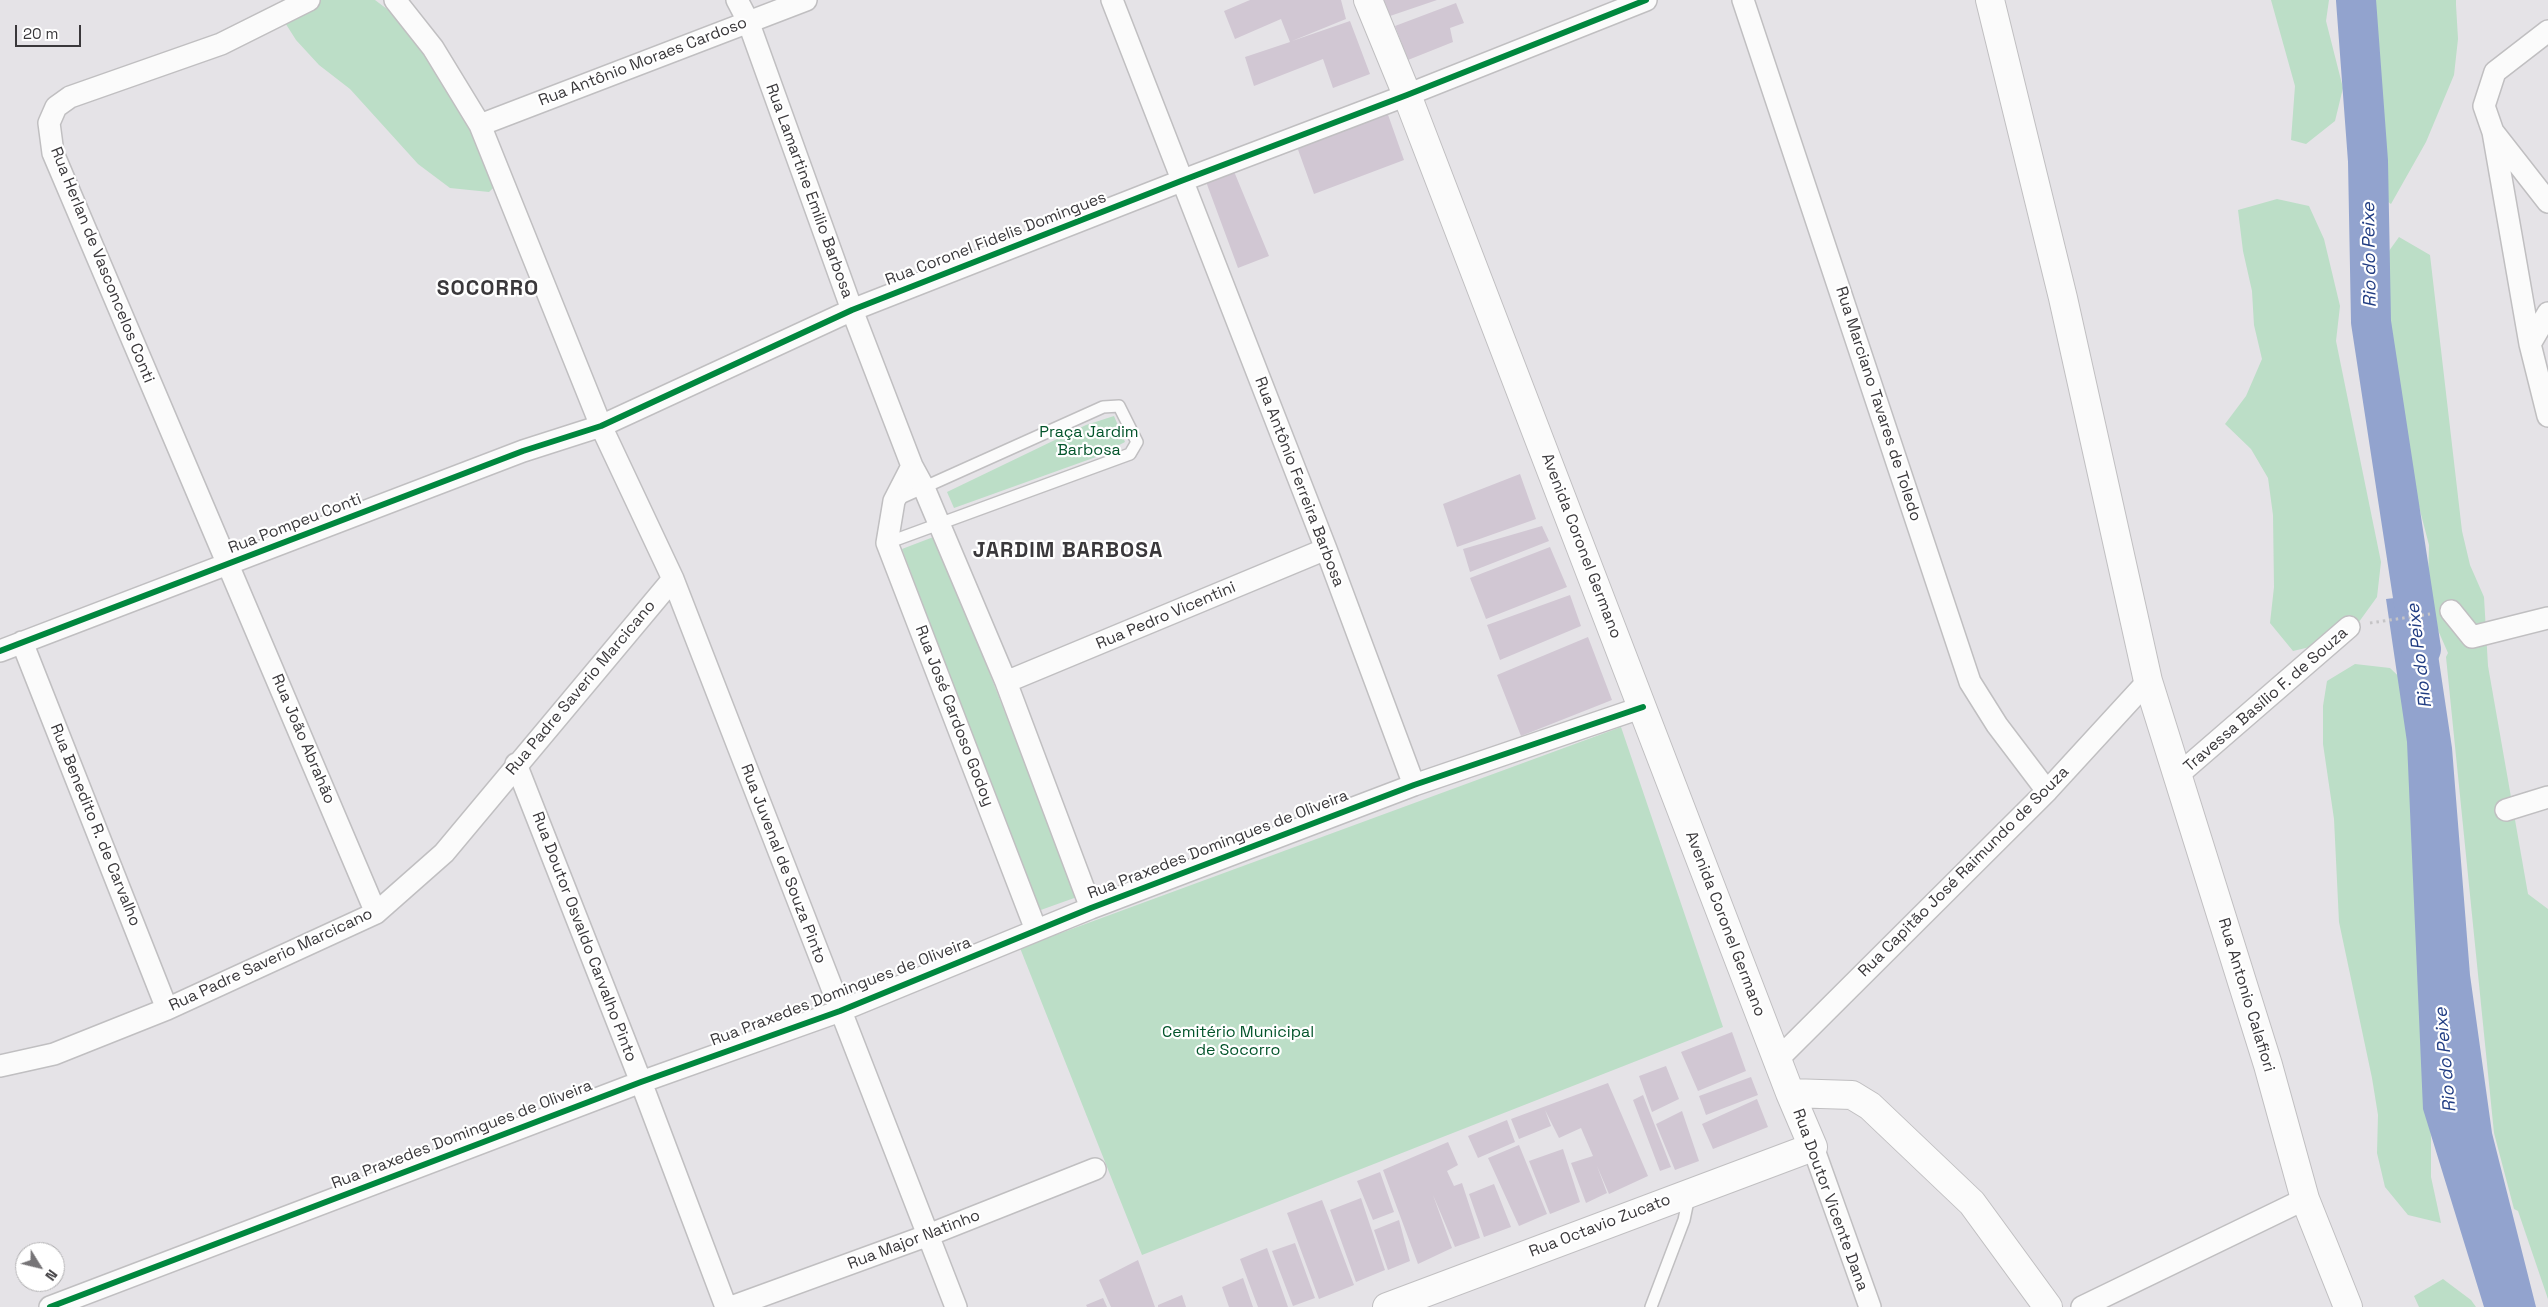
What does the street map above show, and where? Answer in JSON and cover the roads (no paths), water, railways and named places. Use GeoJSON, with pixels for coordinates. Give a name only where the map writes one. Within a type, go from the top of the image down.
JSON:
{"type":"FeatureCollection","features":[{"type":"Feature","properties":{"kind":"street","name":"Rua Herlan de Vasconcelos Conti"},"geometry":{"type":"LineString","coordinates":[[229,565],[53,153],[49,123],[56,107],[70,97],[221,44],[310,0]]}},
{"type":"Feature","properties":{"kind":"street","name":"Rua Juvenal de Souza Pinto"},"geometry":{"type":"LineString","coordinates":[[395,0],[433,48],[480,125],[601,426],[673,579],[926,1236],[956,1307]]}},
{"type":"Feature","properties":{"kind":"street","name":"Rua Lamartine Emilio Barbosa"},"geometry":{"type":"LineString","coordinates":[[737,0],[748,21],[852,310],[912,466],[924,488]]}},
{"type":"Feature","properties":{"kind":"street","name":"Rua Antônio Moraes Cardoso"},"geometry":{"type":"LineString","coordinates":[[480,125],[806,0]]}},
{"type":"Feature","properties":{"kind":"street","name":"Rua Antônio Ferreira Barbosa"},"geometry":{"type":"LineString","coordinates":[[1112,0],[1326,549],[1414,785]]}},
{"type":"Feature","properties":{"kind":"street","name":"Avenida Coronel Germano"},"geometry":{"type":"LineString","coordinates":[[1368,0],[1408,95],[1790,1093]]}},
{"type":"Feature","properties":{"kind":"street","name":"Rua Coronel Fidelis Domingues"},"geometry":{"type":"LineString","coordinates":[[601,426],[852,310],[1181,181],[1408,95],[1646,0]]}},
{"type":"Feature","properties":{"kind":"street","name":"Rua Marciano Tavares de Toledo"},"geometry":{"type":"LineString","coordinates":[[1743,0],[1970,682],[1997,725],[2047,790]]}},
{"type":"Feature","properties":{"kind":"street","name":"Rua Antonio Calafiori"},"geometry":{"type":"LineString","coordinates":[[1990,0],[2063,298],[2148,681],[2268,1065],[2306,1200],[2348,1307]]}},
{"type":"Feature","properties":{"kind":"street"},"geometry":{"type":"LineString","coordinates":[[2548,31],[2494,72],[2484,106],[2492,132],[2530,344],[2548,416]]}},
{"type":"Feature","properties":{"kind":"street"},"geometry":{"type":"LineString","coordinates":[[2492,132],[2548,202]]}},
{"type":"Feature","properties":{"kind":"street"},"geometry":{"type":"LineString","coordinates":[[2530,344],[2548,313]]}},
{"type":"Feature","properties":{"kind":"street","name":"Rua Pompeu Conti"},"geometry":{"type":"LineString","coordinates":[[0,651],[523,452],[601,426]]}},
{"type":"Feature","properties":{"kind":"street"},"geometry":{"type":"LineString","coordinates":[[887,543],[894,501],[912,466]]}},
{"type":"Feature","properties":{"kind":"street"},"geometry":{"type":"LineString","coordinates":[[924,488],[1006,682],[1091,908]]}},
{"type":"Feature","properties":{"kind":"street","name":"Rua José Cardoso Godoy"},"geometry":{"type":"LineString","coordinates":[[887,543],[1036,930]]}},
{"type":"Feature","properties":{"kind":"street","name":"Rua Pedro Vicentini"},"geometry":{"type":"LineString","coordinates":[[1006,682],[1326,549]]}},
{"type":"Feature","properties":{"kind":"street","name":"Rua João Abrahão"},"geometry":{"type":"LineString","coordinates":[[229,565],[376,912]]}},
{"type":"Feature","properties":{"kind":"street","name":"Rua Padre Saverio Marcicano"},"geometry":{"type":"LineString","coordinates":[[0,1066],[54,1054],[167,1009],[376,912],[444,853],[516,764],[673,579]]}},
{"type":"Feature","properties":{"kind":"street"},"geometry":{"type":"LineString","coordinates":[[2451,611],[2472,637],[2548,618]]}},
{"type":"Feature","properties":{"kind":"street","name":"Travessa Basílio F. de Souza"},"geometry":{"type":"LineString","coordinates":[[2178,775],[2349,627]]}},
{"type":"Feature","properties":{"kind":"street","name":"Rua Benedito R. de Carvalho"},"geometry":{"type":"LineString","coordinates":[[22,642],[167,1009]]}},
{"type":"Feature","properties":{"kind":"street","name":"Rua Capitão José Raimundo de Souza"},"geometry":{"type":"LineString","coordinates":[[1777,1060],[2047,790],[2148,681]]}},
{"type":"Feature","properties":{"kind":"street","name":"Rua Praxedes Domingues de Oliveira"},"geometry":{"type":"LineString","coordinates":[[50,1307],[641,1082],[840,1011],[1091,908],[1414,785],[1643,707]]}},
{"type":"Feature","properties":{"kind":"street","name":"Rua Doutor Osvaldo Carvalho Pinto"},"geometry":{"type":"LineString","coordinates":[[516,764],[641,1082],[726,1307]]}},
{"type":"Feature","properties":{"kind":"street"},"geometry":{"type":"LineString","coordinates":[[2506,810],[2548,797]]}},
{"type":"Feature","properties":{"kind":"street"},"geometry":{"type":"LineString","coordinates":[[1790,1093],[1852,1095],[1870,1106],[1972,1203],[2048,1307]]}},
{"type":"Feature","properties":{"kind":"street","name":"Rua Doutor Vicente Dana"},"geometry":{"type":"LineString","coordinates":[[1790,1093],[1813,1147],[1870,1307]]}},
{"type":"Feature","properties":{"kind":"street","name":"Rua Octavio Zucato"},"geometry":{"type":"LineString","coordinates":[[1387,1307],[1813,1147]]}},
{"type":"Feature","properties":{"kind":"street","name":"Rua Major Natinho"},"geometry":{"type":"LineString","coordinates":[[731,1307],[926,1236],[1095,1169]]}},
{"type":"Feature","properties":{"kind":"street"},"geometry":{"type":"LineString","coordinates":[[2082,1307],[2306,1200]]}},
{"type":"Feature","properties":{"kind":"lane"},"geometry":{"type":"LineString","coordinates":[[887,543],[938,522],[1130,454],[1137,442],[1119,406],[1103,407],[894,501]]}},
{"type":"Feature","properties":{"kind":"lane"},"geometry":{"type":"LineString","coordinates":[[1651,1307],[1684,1220],[1690,1192]]}},
{"type":"Feature","properties":{"kind":"water"},"geometry":{"type":"Polygon","coordinates":[[[2429,594],[2452,748],[2470,975],[2492,1133],[2536,1307],[2484,1307],[2423,1109],[2407,742],[2386,599],[2429,594]]]}},
{"type":"Feature","properties":{"kind":"waterway","name":"Rio do Peixe"},"geometry":{"type":"LineString","coordinates":[[2356,0],[2368,161],[2371,322],[2421,649]]}},
{"type":"Feature","properties":{"kind":"district","name":"SOCORRO"},"geometry":{"type":"Point","coordinates":[488,289]}},
{"type":"Feature","properties":{"kind":"district","name":"JARDIM BARBOSA"},"geometry":{"type":"Point","coordinates":[1068,551]}},
{"type":"Feature","properties":{"kind":"park label","name":"Praça Jardim Barbosa"},"geometry":{"type":"Point","coordinates":[1089,442]}},
{"type":"Feature","properties":{"kind":"park label","name":"Cemitério Municipal de Socorro"},"geometry":{"type":"Point","coordinates":[1238,1042]}}]}
